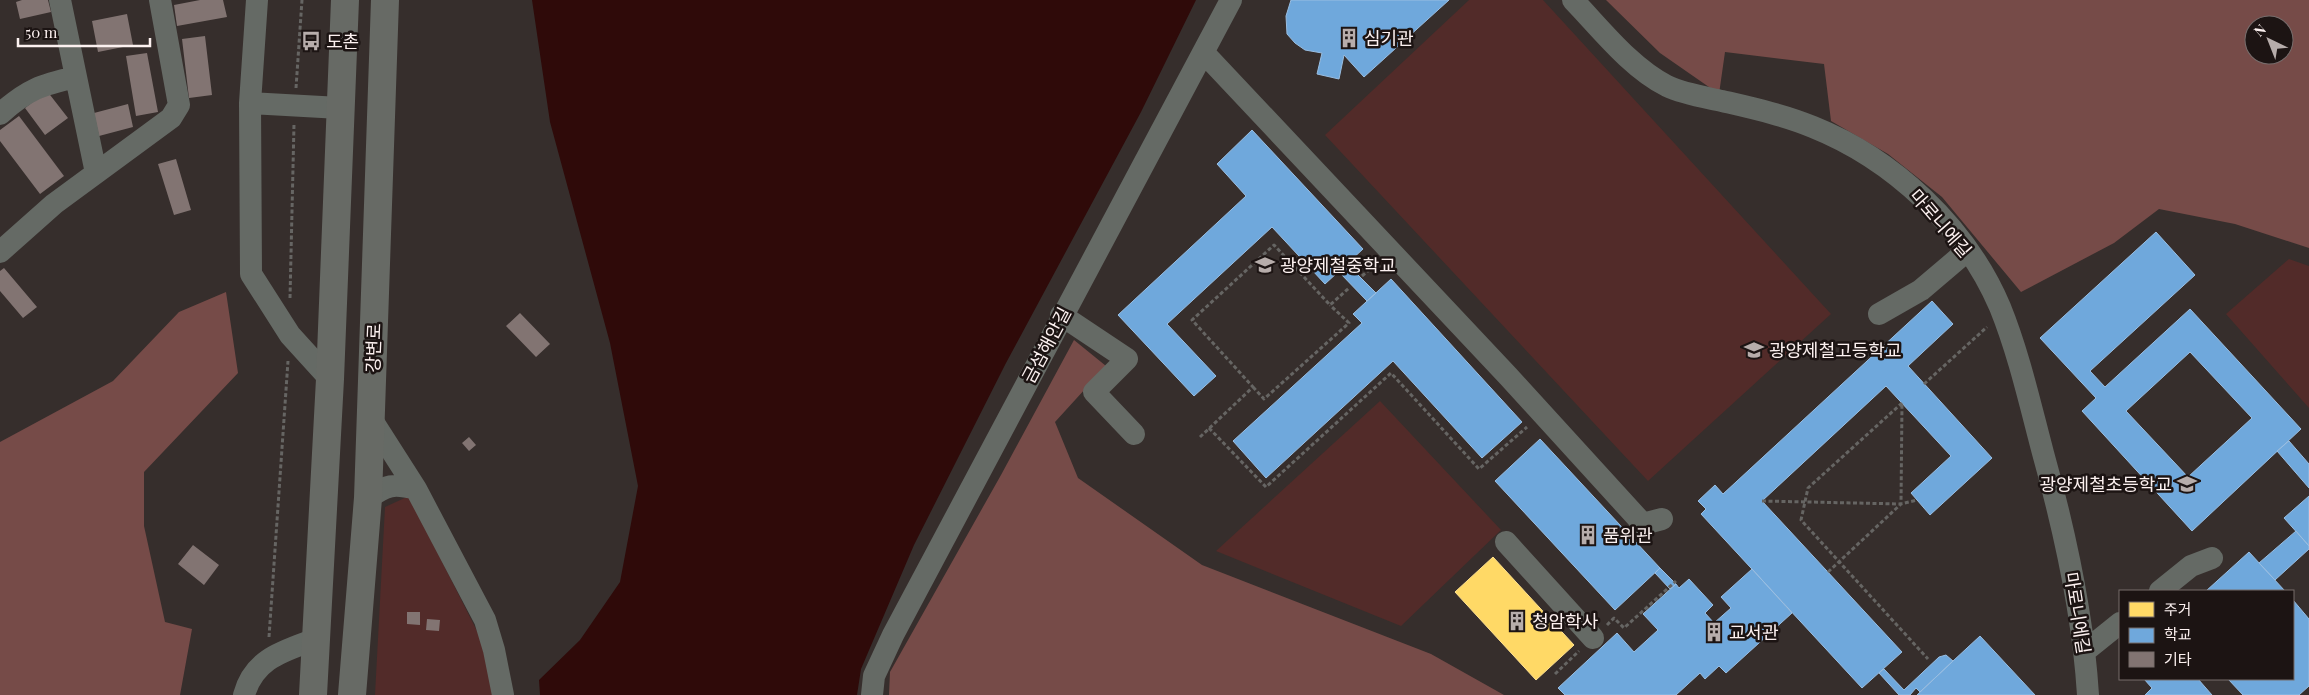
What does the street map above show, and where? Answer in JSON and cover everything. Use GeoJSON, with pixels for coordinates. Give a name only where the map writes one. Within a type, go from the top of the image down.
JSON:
{"type":"FeatureCollection","features":[{"type":"Feature","properties":{"kind":"main road"},"geometry":{"type":"LineString","coordinates":[[313,695],[330,379],[345,0]]}},
{"type":"Feature","properties":{"kind":"main road","name":"강변로"},"geometry":{"type":"LineString","coordinates":[[352,695],[368,498],[385,0]]}},
{"type":"Feature","properties":{"kind":"street"},"geometry":{"type":"LineString","coordinates":[[60,0],[96,173]]}},
{"type":"Feature","properties":{"kind":"street"},"geometry":{"type":"LineString","coordinates":[[0,252],[54,204],[171,118],[179,105],[160,0]]}},
{"type":"Feature","properties":{"kind":"street"},"geometry":{"type":"LineString","coordinates":[[257,0],[250,102],[250,274],[290,335],[330,379]]}},
{"type":"Feature","properties":{"kind":"street","name":"금섬해안길"},"geometry":{"type":"LineString","coordinates":[[872,695],[874,676],[893,635],[1061,315],[1204,53],[1230,0]]}},
{"type":"Feature","properties":{"kind":"street","name":"마로니에길"},"geometry":{"type":"LineString","coordinates":[[1573,0],[1641,69],[1668,86],[1813,127],[1864,152],[1899,176],[1919,194],[1968,250],[2000,306],[2014,347],[2064,530],[2084,652],[2088,695]]}},
{"type":"Feature","properties":{"kind":"street"},"geometry":{"type":"LineString","coordinates":[[1204,53],[1643,524],[1662,519]]}},
{"type":"Feature","properties":{"kind":"street"},"geometry":{"type":"LineString","coordinates":[[0,114],[25,92],[39,86],[76,76]]}},
{"type":"Feature","properties":{"kind":"street"},"geometry":{"type":"LineString","coordinates":[[250,102],[340,108]]}},
{"type":"Feature","properties":{"kind":"street"},"geometry":{"type":"LineString","coordinates":[[1879,314],[1922,290],[1968,250]]}},
{"type":"Feature","properties":{"kind":"street"},"geometry":{"type":"LineString","coordinates":[[1061,315],[1127,359],[1094,392],[1134,434]]}},
{"type":"Feature","properties":{"kind":"street"},"geometry":{"type":"LineString","coordinates":[[370,417],[416,489],[485,620],[494,650],[503,695]]}},
{"type":"Feature","properties":{"kind":"street"},"geometry":{"type":"LineString","coordinates":[[368,498],[384,487],[398,485],[416,489]]}},
{"type":"Feature","properties":{"kind":"street"},"geometry":{"type":"LineString","coordinates":[[1506,542],[1593,638]]}},
{"type":"Feature","properties":{"kind":"street"},"geometry":{"type":"LineString","coordinates":[[2161,590],[2191,566],[2212,558]]}},
{"type":"Feature","properties":{"kind":"street"},"geometry":{"type":"LineString","coordinates":[[2084,652],[2119,624]]}},
{"type":"Feature","properties":{"kind":"street"},"geometry":{"type":"LineString","coordinates":[[244,695],[247,684],[268,657],[316,639]]}},
{"type":"Feature","properties":{"kind":"path"},"geometry":{"type":"LineString","coordinates":[[1274,245],[1349,323],[1264,399],[1253,387],[1192,320],[1274,245]]}},
{"type":"Feature","properties":{"kind":"path"},"geometry":{"type":"LineString","coordinates":[[1330,305],[1349,288]]}},
{"type":"Feature","properties":{"kind":"path"},"geometry":{"type":"LineString","coordinates":[[1924,384],[1991,323]]}},
{"type":"Feature","properties":{"kind":"path"},"geometry":{"type":"LineString","coordinates":[[1209,428],[1266,486],[1391,373],[1479,469],[1542,414]]}},
{"type":"Feature","properties":{"kind":"path"},"geometry":{"type":"LineString","coordinates":[[1200,437],[1253,387]]}},
{"type":"Feature","properties":{"kind":"path"},"geometry":{"type":"LineString","coordinates":[[1828,572],[1839,562],[1901,504],[1902,403],[1808,488],[1801,520],[1839,562],[1928,659]]}},
{"type":"Feature","properties":{"kind":"path"},"geometry":{"type":"LineString","coordinates":[[1762,501],[1901,504],[1917,500]]}},
{"type":"Feature","properties":{"kind":"path"},"geometry":{"type":"LineString","coordinates":[[1555,674],[1614,618],[1624,628],[1676,581]]}},
{"type":"Feature","properties":{"kind":"shaded area"},"geometry":{"type":"Polygon","coordinates":[[[532,0],[1196,0],[1141,112],[1006,363],[914,545],[861,669],[857,695],[540,695],[539,680],[580,640],[620,582],[638,486],[610,343],[550,122],[532,0]]]}},
{"type":"Feature","properties":{"kind":"shaded area"},"geometry":{"type":"Polygon","coordinates":[[[1469,0],[1543,0],[1831,314],[1648,481],[1325,135],[1469,0]]]}},
{"type":"Feature","properties":{"kind":"shaded area"},"geometry":{"type":"Polygon","coordinates":[[[1606,0],[2309,0],[2309,248],[2235,224],[2159,209],[2114,243],[2021,292],[1942,197],[1888,154],[1831,121],[1824,64],[1725,52],[1719,94],[1660,53],[1606,0]]]}},
{"type":"Feature","properties":{"kind":"shaded area"},"geometry":{"type":"Polygon","coordinates":[[[2289,259],[2309,266],[2309,408],[2226,314],[2289,259]]]}},
{"type":"Feature","properties":{"kind":"shaded area"},"geometry":{"type":"Polygon","coordinates":[[[226,292],[238,373],[144,472],[144,526],[165,622],[192,629],[180,695],[0,695],[0,442],[113,381],[179,312],[226,292]]]}},
{"type":"Feature","properties":{"kind":"shaded area"},"geometry":{"type":"Polygon","coordinates":[[[1074,340],[1106,366],[1055,422],[1078,478],[1202,565],[1431,654],[1504,695],[889,695],[890,672],[1001,475],[1074,340]]]}},
{"type":"Feature","properties":{"kind":"shaded area"},"geometry":{"type":"Polygon","coordinates":[[[1380,401],[1501,530],[1401,626],[1216,551],[1380,401]]]}},
{"type":"Feature","properties":{"kind":"shaded area"},"geometry":{"type":"Polygon","coordinates":[[[409,496],[484,645],[496,695],[375,695],[385,507],[409,496]]]}},
{"type":"Feature","properties":{"kind":"building: 주거","name":"청암학사"},"geometry":{"type":"Polygon","coordinates":[[[1493,557],[1574,645],[1536,680],[1455,592],[1493,557]]]}},
{"type":"Feature","properties":{"kind":"building: 학교","name":"심기관"},"geometry":{"type":"Polygon","coordinates":[[[1291,0],[1449,0],[1364,77],[1344,55],[1339,79],[1317,74],[1322,53],[1305,50],[1287,34],[1286,16],[1291,0]]]}},
{"type":"Feature","properties":{"kind":"building: 학교"},"geometry":{"type":"Polygon","coordinates":[[[1252,130],[1363,249],[1325,284],[1272,227],[1167,324],[1216,376],[1194,396],[1118,315],[1246,196],[1217,164],[1252,130]]]}},
{"type":"Feature","properties":{"kind":"building: 학교"},"geometry":{"type":"Polygon","coordinates":[[[2156,232],[2195,275],[2090,371],[2105,387],[2190,309],[2301,429],[2192,531],[2082,411],[2096,398],[2040,338],[2156,232]],[[2190,352],[2126,411],[2188,477],[2252,418],[2190,352]]]}},
{"type":"Feature","properties":{"kind":"building: 학교"},"geometry":{"type":"Polygon","coordinates":[[[1347,264],[1376,293],[1367,301],[1339,272],[1347,264]]]}},
{"type":"Feature","properties":{"kind":"building: 학교"},"geometry":{"type":"Polygon","coordinates":[[[1391,279],[1522,422],[1482,458],[1393,361],[1266,478],[1233,441],[1362,323],[1353,314],[1391,279]]]}},
{"type":"Feature","properties":{"kind":"building: 학교"},"geometry":{"type":"Polygon","coordinates":[[[1932,301],[1953,324],[1908,366],[1992,458],[1930,515],[1911,493],[1951,456],[1886,386],[1762,501],[1902,652],[1862,688],[1701,514],[1706,509],[1698,501],[1715,485],[1723,494],[1932,301]]]}},
{"type":"Feature","properties":{"kind":"building: 학교","name":"품위관"},"geometry":{"type":"Polygon","coordinates":[[[1540,439],[1660,568],[1615,610],[1495,481],[1540,439]]]}},
{"type":"Feature","properties":{"kind":"building: 학교"},"geometry":{"type":"Polygon","coordinates":[[[2289,441],[2309,464],[2309,488],[2277,451],[2289,441]]]}},
{"type":"Feature","properties":{"kind":"building: 학교"},"geometry":{"type":"Polygon","coordinates":[[[2309,496],[2309,546],[2284,518],[2309,496]]]}},
{"type":"Feature","properties":{"kind":"building: 학교"},"geometry":{"type":"Polygon","coordinates":[[[2296,531],[2309,546],[2309,549],[2275,580],[2259,563],[2296,531]]]}},
{"type":"Feature","properties":{"kind":"building: 학교"},"geometry":{"type":"Polygon","coordinates":[[[2249,552],[2284,590],[2207,590],[2249,552]]]}},
{"type":"Feature","properties":{"kind":"building: 학교"},"geometry":{"type":"Polygon","coordinates":[[[1660,568],[1676,584],[1670,589],[1655,573],[1660,568]]]}},
{"type":"Feature","properties":{"kind":"building: 학교","name":"교서관"},"geometry":{"type":"Polygon","coordinates":[[[1752,569],[1792,613],[1726,673],[1719,666],[1705,679],[1700,673],[1676,695],[1565,695],[1558,688],[1617,633],[1634,652],[1658,630],[1643,614],[1676,584],[1679,588],[1689,579],[1713,605],[1705,613],[1714,623],[1731,608],[1721,597],[1752,569]]]}},
{"type":"Feature","properties":{"kind":"building: 학교"},"geometry":{"type":"Polygon","coordinates":[[[2294,601],[2309,619],[2309,686],[2299,695],[2243,695],[2229,680],[2294,680],[2294,601]]]}},
{"type":"Feature","properties":{"kind":"building: 학교"},"geometry":{"type":"Polygon","coordinates":[[[1980,636],[2035,695],[1917,695],[1953,661],[1980,636]]]}},
{"type":"Feature","properties":{"kind":"building: 학교"},"geometry":{"type":"Polygon","coordinates":[[[1946,655],[1953,661],[1920,692],[1916,688],[1910,695],[1899,695],[1879,673],[1884,669],[1904,690],[1939,657],[1946,655]]]}},
{"type":"Feature","properties":{"kind":"building: 학교"},"geometry":{"type":"Polygon","coordinates":[[[2145,680],[2199,680],[2212,695],[2145,695],[2152,688],[2145,680]]]}},
{"type":"Feature","properties":{"kind":"building: 기타"},"geometry":{"type":"Polygon","coordinates":[[[22,0],[48,0],[51,12],[20,19],[16,2],[22,0]]]}},
{"type":"Feature","properties":{"kind":"building: 기타"},"geometry":{"type":"Polygon","coordinates":[[[200,0],[223,0],[227,17],[177,26],[174,5],[200,0]]]}},
{"type":"Feature","properties":{"kind":"building: 기타"},"geometry":{"type":"Polygon","coordinates":[[[127,14],[133,45],[98,52],[92,21],[127,14]]]}},
{"type":"Feature","properties":{"kind":"building: 기타"},"geometry":{"type":"Polygon","coordinates":[[[205,36],[212,95],[189,98],[182,39],[205,36]]]}},
{"type":"Feature","properties":{"kind":"building: 기타"},"geometry":{"type":"Polygon","coordinates":[[[147,53],[158,112],[136,116],[126,56],[147,53]]]}},
{"type":"Feature","properties":{"kind":"building: 기타"},"geometry":{"type":"Polygon","coordinates":[[[47,91],[68,118],[45,135],[25,108],[47,91]]]}},
{"type":"Feature","properties":{"kind":"building: 기타"},"geometry":{"type":"Polygon","coordinates":[[[128,104],[133,127],[99,136],[94,113],[128,104]]]}},
{"type":"Feature","properties":{"kind":"building: 기타"},"geometry":{"type":"Polygon","coordinates":[[[19,116],[64,176],[40,194],[0,141],[0,130],[19,116]]]}},
{"type":"Feature","properties":{"kind":"building: 기타"},"geometry":{"type":"Polygon","coordinates":[[[176,159],[191,210],[174,215],[158,164],[176,159]]]}},
{"type":"Feature","properties":{"kind":"building: 기타"},"geometry":{"type":"Polygon","coordinates":[[[4,268],[37,307],[23,318],[0,291],[0,271],[4,268]]]}},
{"type":"Feature","properties":{"kind":"building: 기타"},"geometry":{"type":"Polygon","coordinates":[[[520,313],[550,344],[536,357],[506,326],[520,313]]]}},
{"type":"Feature","properties":{"kind":"building: 기타"},"geometry":{"type":"Polygon","coordinates":[[[469,437],[476,445],[469,451],[462,443],[469,437]]]}},
{"type":"Feature","properties":{"kind":"building: 기타"},"geometry":{"type":"Polygon","coordinates":[[[193,545],[219,565],[204,585],[178,564],[193,545]]]}},
{"type":"Feature","properties":{"kind":"building: 기타"},"geometry":{"type":"Polygon","coordinates":[[[407,612],[420,612],[420,625],[407,624],[407,612]]]}},
{"type":"Feature","properties":{"kind":"building: 기타"},"geometry":{"type":"Polygon","coordinates":[[[427,619],[440,620],[439,631],[426,630],[427,619]]]}},
{"type":"Feature","properties":{"kind":"place","name":"심기관"},"geometry":{"type":"Point","coordinates":[1349,38]}},
{"type":"Feature","properties":{"kind":"place","name":"도촌"},"geometry":{"type":"Point","coordinates":[311,41]}},
{"type":"Feature","properties":{"kind":"place","name":"광양제철중학교"},"geometry":{"type":"Point","coordinates":[1265,265]}},
{"type":"Feature","properties":{"kind":"place","name":"광양제철고등학교"},"geometry":{"type":"Point","coordinates":[1754,350]}},
{"type":"Feature","properties":{"kind":"place","name":"광양제철초등학교"},"geometry":{"type":"Point","coordinates":[2187,484]}},
{"type":"Feature","properties":{"kind":"place","name":"품위관"},"geometry":{"type":"Point","coordinates":[1588,535]}},
{"type":"Feature","properties":{"kind":"place","name":"청암학사"},"geometry":{"type":"Point","coordinates":[1517,621]}},
{"type":"Feature","properties":{"kind":"place","name":"교서관"},"geometry":{"type":"Point","coordinates":[1714,632]}}]}
